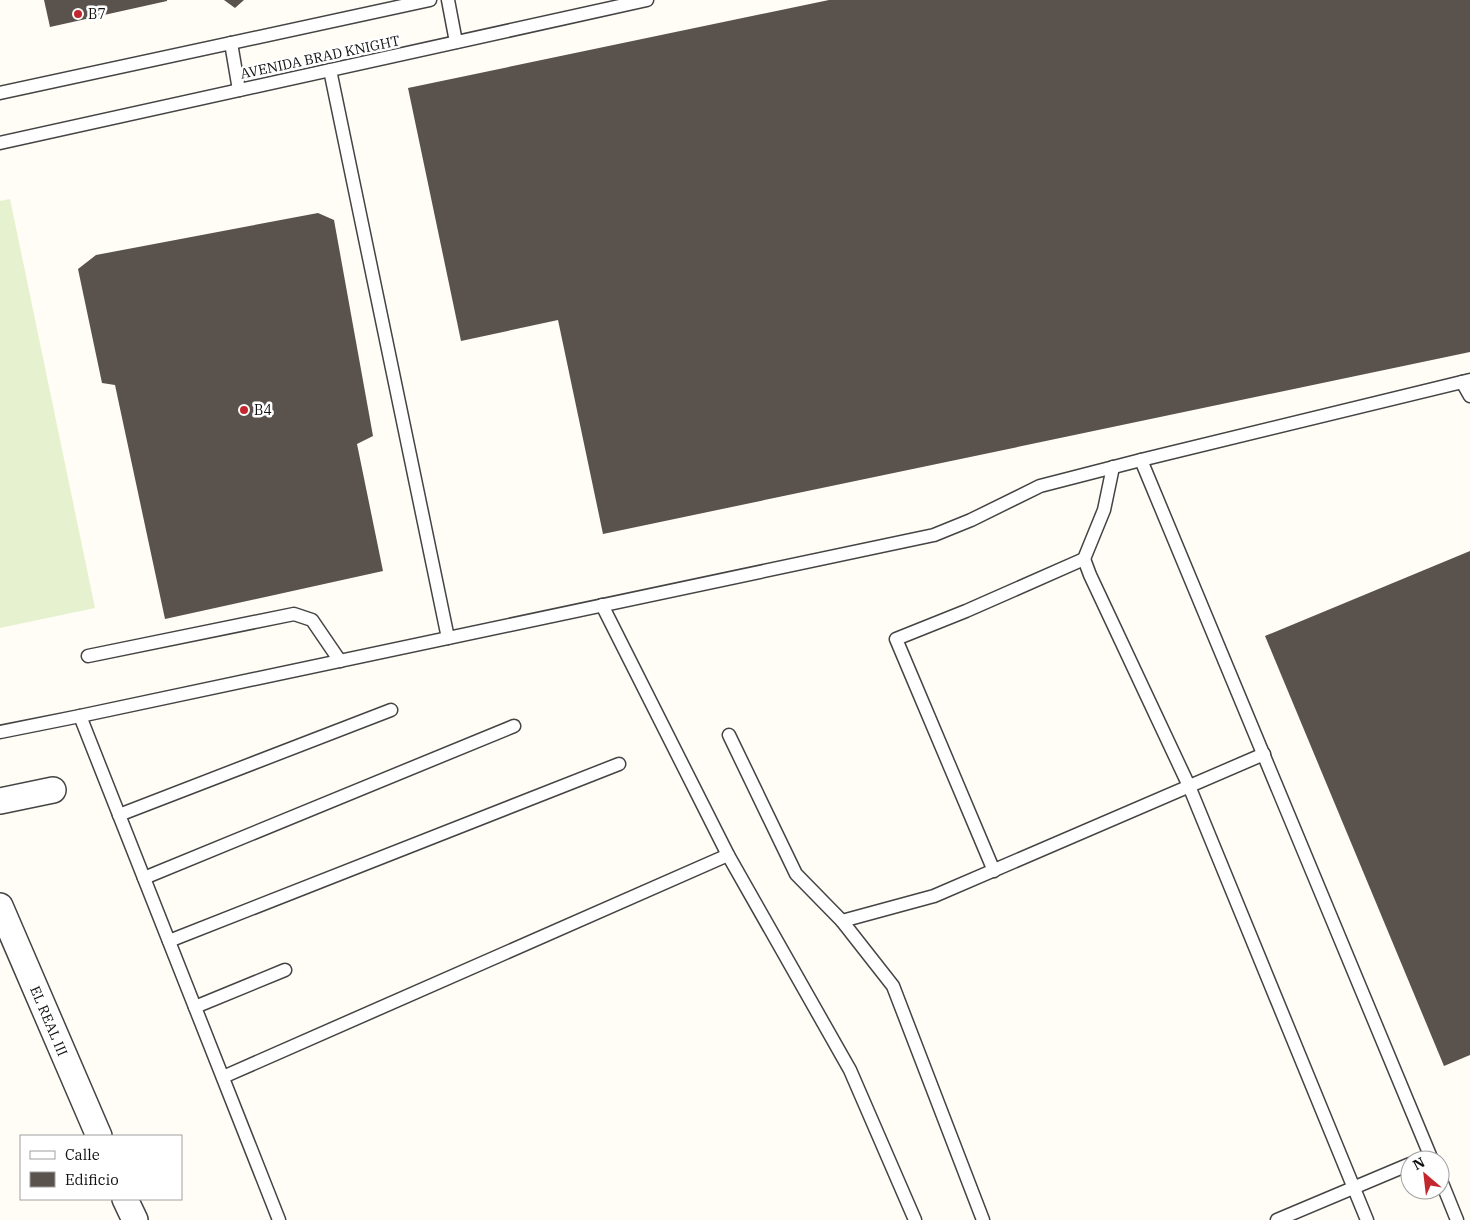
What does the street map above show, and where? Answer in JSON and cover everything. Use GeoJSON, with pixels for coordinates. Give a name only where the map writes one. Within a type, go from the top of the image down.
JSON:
{"type":"FeatureCollection","features":[{"type":"Feature","properties":{"kind":"street"},"geometry":{"type":"LineString","coordinates":[[0,801],[53,790]]}},
{"type":"Feature","properties":{"kind":"street","name":"EL REAL III"},"geometry":{"type":"LineString","coordinates":[[0,906],[99,1135]]}},
{"type":"Feature","properties":{"kind":"street"},"geometry":{"type":"LineString","coordinates":[[126,1200],[135,1220]]}},
{"type":"Feature","properties":{"kind":"lane"},"geometry":{"type":"LineString","coordinates":[[0,93],[231,43],[389,4],[430,0]]}},
{"type":"Feature","properties":{"kind":"lane"},"geometry":{"type":"LineString","coordinates":[[448,0],[456,42]]}},
{"type":"Feature","properties":{"kind":"lane","name":"AVENIDA BRAD KNIGHT"},"geometry":{"type":"LineString","coordinates":[[0,143],[647,0]]}},
{"type":"Feature","properties":{"kind":"lane"},"geometry":{"type":"LineString","coordinates":[[231,43],[239,90]]}},
{"type":"Feature","properties":{"kind":"lane"},"geometry":{"type":"LineString","coordinates":[[330,70],[448,638]]}},
{"type":"Feature","properties":{"kind":"lane"},"geometry":{"type":"LineString","coordinates":[[0,732],[934,535],[971,520],[1040,486],[1113,467],[1466,381],[1470,396]]}},
{"type":"Feature","properties":{"kind":"lane"},"geometry":{"type":"LineString","coordinates":[[1142,460],[1264,754],[1424,1150]]}},
{"type":"Feature","properties":{"kind":"lane"},"geometry":{"type":"LineString","coordinates":[[1113,467],[1104,510],[1084,559],[1189,786],[1367,1220]]}},
{"type":"Feature","properties":{"kind":"lane"},"geometry":{"type":"LineString","coordinates":[[994,871],[896,639],[966,611],[1084,559]]}},
{"type":"Feature","properties":{"kind":"lane"},"geometry":{"type":"LineString","coordinates":[[602,605],[728,855],[850,1070],[915,1220]]}},
{"type":"Feature","properties":{"kind":"lane"},"geometry":{"type":"LineString","coordinates":[[88,656],[294,614],[312,620],[340,661]]}},
{"type":"Feature","properties":{"kind":"lane"},"geometry":{"type":"LineString","coordinates":[[120,815],[391,710]]}},
{"type":"Feature","properties":{"kind":"lane"},"geometry":{"type":"LineString","coordinates":[[80,716],[279,1220]]}},
{"type":"Feature","properties":{"kind":"lane"},"geometry":{"type":"LineString","coordinates":[[144,878],[514,726]]}},
{"type":"Feature","properties":{"kind":"lane"},"geometry":{"type":"LineString","coordinates":[[729,735],[796,874],[842,921],[893,986],[982,1220]]}},
{"type":"Feature","properties":{"kind":"lane"},"geometry":{"type":"LineString","coordinates":[[842,921],[934,896],[1264,754]]}},
{"type":"Feature","properties":{"kind":"lane"},"geometry":{"type":"LineString","coordinates":[[169,941],[619,764]]}},
{"type":"Feature","properties":{"kind":"lane"},"geometry":{"type":"LineString","coordinates":[[223,1078],[728,855]]}},
{"type":"Feature","properties":{"kind":"lane"},"geometry":{"type":"LineString","coordinates":[[195,1007],[285,970]]}},
{"type":"Feature","properties":{"kind":"lane"},"geometry":{"type":"LineString","coordinates":[[1277,1220],[1400,1168]]}},
{"type":"Feature","properties":{"kind":"lane"},"geometry":{"type":"LineString","coordinates":[[1449,1200],[1457,1220]]}},
{"type":"Feature","properties":{"kind":"green space"},"geometry":{"type":"Polygon","coordinates":[[[10,199],[95,608],[0,628],[0,201],[10,199]]]}},
{"type":"Feature","properties":{"kind":"building","name":"B7"},"geometry":{"type":"Polygon","coordinates":[[[44,0],[167,0],[167,1],[50,27],[44,0]]]}},
{"type":"Feature","properties":{"kind":"building"},"geometry":{"type":"Polygon","coordinates":[[[224,0],[244,0],[235,8],[224,0]]]}},
{"type":"Feature","properties":{"kind":"building"},"geometry":{"type":"Polygon","coordinates":[[[829,0],[1470,0],[1470,352],[603,534],[558,320],[461,341],[408,88],[829,0]]]}},
{"type":"Feature","properties":{"kind":"building","name":"B4"},"geometry":{"type":"Polygon","coordinates":[[[318,213],[334,220],[373,436],[357,444],[383,571],[165,619],[115,385],[102,383],[78,269],[96,255],[318,213]]]}},
{"type":"Feature","properties":{"kind":"building"},"geometry":{"type":"Polygon","coordinates":[[[1470,551],[1470,1055],[1444,1066],[1265,636],[1470,551]]]}},
{"type":"Feature","properties":{"kind":"place","name":"B7"},"geometry":{"type":"Point","coordinates":[78,14]}},
{"type":"Feature","properties":{"kind":"place","name":"B4"},"geometry":{"type":"Point","coordinates":[244,410]}}]}
